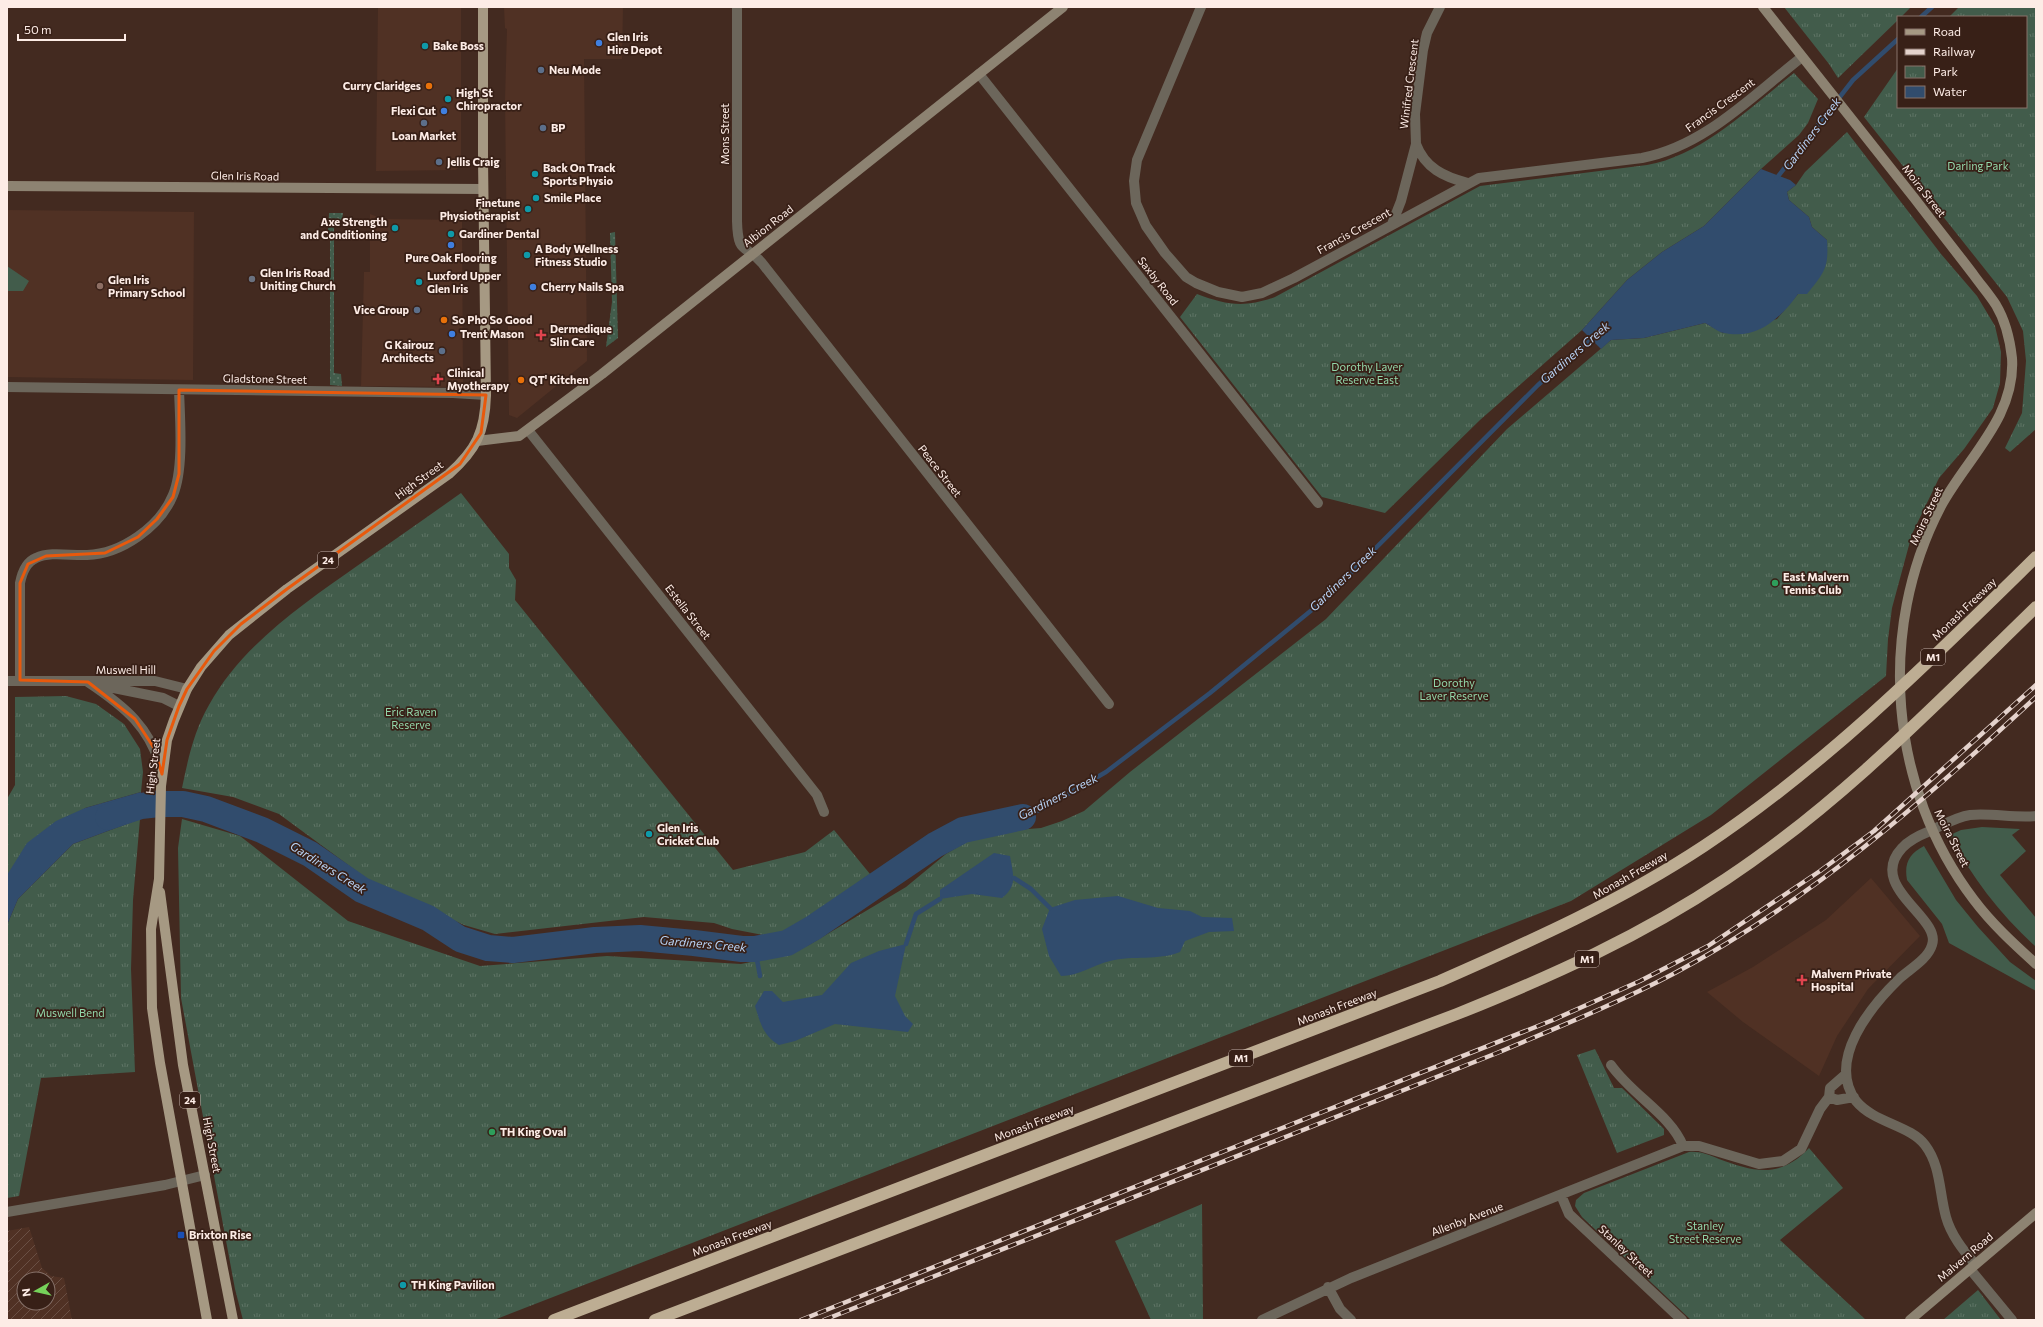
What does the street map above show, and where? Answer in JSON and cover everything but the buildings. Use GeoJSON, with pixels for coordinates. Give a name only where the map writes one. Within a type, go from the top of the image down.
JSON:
{"type":"FeatureCollection","features":[{"type":"Feature","properties":{"kind":"highway","name":"Monash Freeway"},"geometry":{"type":"LineString","coordinates":[[554,1320],[1440,981],[1571,922],[1678,863],[1770,799],[1826,753],[1920,669],[2036,557]]}},
{"type":"Feature","properties":{"kind":"highway","name":"M1"},"geometry":{"type":"LineString","coordinates":[[655,1320],[1457,1014],[1530,985],[1632,937],[1728,878],[1792,832],[1853,781],[2036,607]]}},
{"type":"Feature","properties":{"kind":"main road","name":"High Street"},"geometry":{"type":"LineString","coordinates":[[232,1320],[206,1175],[179,1039],[159,878],[161,786],[167,740],[179,706],[187,689],[210,656],[241,624],[288,588],[449,474],[468,455],[478,441],[484,424],[486,395],[483,189],[483,7]]}},
{"type":"Feature","properties":{"kind":"main road","name":"Albion Road"},"geometry":{"type":"LineString","coordinates":[[478,441],[509,438],[528,430],[602,374],[1063,7]]}},
{"type":"Feature","properties":{"kind":"main road","name":"Moira Street"},"geometry":{"type":"LineString","coordinates":[[1763,7],[1952,246],[1997,306],[2007,330],[2012,360],[2009,386],[2002,412],[1951,489],[1932,525],[1914,578],[1904,626],[1900,678],[1903,729],[1907,756],[1922,805],[1945,855],[1964,887],[1986,916],[2036,964]]}},
{"type":"Feature","properties":{"kind":"main road","name":"Glen Iris Road"},"geometry":{"type":"LineString","coordinates":[[7,186],[483,189]]}},
{"type":"Feature","properties":{"kind":"main road","name":"High Street"},"geometry":{"type":"LineString","coordinates":[[159,878],[151,937],[152,1008],[160,1063],[207,1320]]}},
{"type":"Feature","properties":{"kind":"main road","name":"Malvern Road"},"geometry":{"type":"LineString","coordinates":[[1910,1320],[2036,1213]]}},
{"type":"Feature","properties":{"kind":"street","name":"Mons Street"},"geometry":{"type":"LineString","coordinates":[[737,7],[737,232],[740,244],[751,255]]}},
{"type":"Feature","properties":{"kind":"street","name":"Francis Crescent"},"geometry":{"type":"LineString","coordinates":[[1201,7],[1143,143],[1134,170],[1134,192],[1139,214],[1150,232],[1177,268],[1186,277],[1206,288],[1231,296],[1251,296],[1294,278],[1468,183],[1491,176],[1642,158],[1668,152],[1706,131],[1802,57]]}},
{"type":"Feature","properties":{"kind":"street","name":"Winifred Crescent"},"geometry":{"type":"LineString","coordinates":[[1392,224],[1404,192],[1416,144],[1415,114],[1423,50],[1430,26],[1440,7]]}},
{"type":"Feature","properties":{"kind":"street","name":"Saxby Road"},"geometry":{"type":"LineString","coordinates":[[979,74],[1318,503]]}},
{"type":"Feature","properties":{"kind":"street","name":"Winifred Crescent"},"geometry":{"type":"LineString","coordinates":[[1416,144],[1420,155],[1434,170],[1446,176],[1468,183]]}},
{"type":"Feature","properties":{"kind":"street","name":"Peace Street"},"geometry":{"type":"LineString","coordinates":[[751,255],[762,263],[1109,704]]}},
{"type":"Feature","properties":{"kind":"street","name":"Gladstone Street"},"geometry":{"type":"LineString","coordinates":[[7,388],[366,392],[486,395]]}},
{"type":"Feature","properties":{"kind":"street"},"geometry":{"type":"LineString","coordinates":[[20,680],[20,583],[24,570],[31,561],[40,557],[88,556],[116,549],[138,536],[158,519],[173,497],[179,474],[179,390]]}},
{"type":"Feature","properties":{"kind":"street","name":"Estella Street"},"geometry":{"type":"LineString","coordinates":[[528,430],[817,795],[824,812]]}},
{"type":"Feature","properties":{"kind":"street","name":"Muswell Hill"},"geometry":{"type":"LineString","coordinates":[[7,681],[155,681],[187,689]]}},
{"type":"Feature","properties":{"kind":"street","name":"Muswell Hill"},"geometry":{"type":"LineString","coordinates":[[88,682],[163,698],[179,706]]}},
{"type":"Feature","properties":{"kind":"street","name":"Muswell Hill"},"geometry":{"type":"LineString","coordinates":[[88,682],[123,706],[135,719],[154,748],[162,774]]}},
{"type":"Feature","properties":{"kind":"street"},"geometry":{"type":"LineString","coordinates":[[2012,1320],[1972,1267],[1950,1228],[1946,1216],[1937,1169],[1925,1144],[1916,1136],[1866,1111],[1854,1098],[1846,1074],[1846,1060],[1848,1052],[1870,1011],[1899,979],[1924,957],[1931,948],[1933,942],[1930,929],[1905,898],[1895,882],[1893,866],[1899,851],[1907,843],[1918,837],[1965,816],[2036,816]]}},
{"type":"Feature","properties":{"kind":"street"},"geometry":{"type":"LineString","coordinates":[[1611,1065],[1626,1085],[1673,1127],[1683,1146]]}},
{"type":"Feature","properties":{"kind":"street","name":"Allenby Avenue"},"geometry":{"type":"LineString","coordinates":[[1262,1320],[1328,1287],[1683,1146],[1699,1146],[1759,1164],[1783,1161],[1801,1149],[1820,1109],[1829,1097],[1830,1088],[1846,1074]]}},
{"type":"Feature","properties":{"kind":"street"},"geometry":{"type":"LineString","coordinates":[[1829,1097],[1837,1100],[1854,1098]]}},
{"type":"Feature","properties":{"kind":"street"},"geometry":{"type":"LineString","coordinates":[[7,1212],[181,1182],[206,1175]]}},
{"type":"Feature","properties":{"kind":"street","name":"Stanley Street"},"geometry":{"type":"LineString","coordinates":[[1561,1195],[1569,1214],[1682,1320]]}},
{"type":"Feature","properties":{"kind":"street"},"geometry":{"type":"LineString","coordinates":[[1328,1287],[1340,1309],[1351,1320]]}},
{"type":"Feature","properties":{"kind":"highlighted area"},"geometry":{"type":"Polygon","coordinates":[[[179,390],[486,395],[481,433],[460,464],[287,589],[241,624],[214,651],[187,689],[179,706],[167,740],[162,774],[154,748],[135,719],[88,682],[20,680],[20,583],[28,564],[46,556],[105,553],[138,537],[157,519],[173,497],[179,474],[179,390]]]}},
{"type":"Feature","properties":{"kind":"shaded area"},"geometry":{"type":"Polygon","coordinates":[[[378,7],[461,7],[461,165],[456,170],[376,171],[378,7]]]}},
{"type":"Feature","properties":{"kind":"shaded area"},"geometry":{"type":"Polygon","coordinates":[[[504,7],[623,7],[622,59],[584,59],[587,361],[517,418],[509,415],[505,100],[507,29],[505,28],[504,7]]]}},
{"type":"Feature","properties":{"kind":"shaded area","name":"Glen Iris Primary School"},"geometry":{"type":"Polygon","coordinates":[[[7,210],[194,212],[193,380],[7,377],[7,210]]]}},
{"type":"Feature","properties":{"kind":"shaded area"},"geometry":{"type":"Polygon","coordinates":[[[370,214],[383,219],[462,220],[463,383],[458,387],[361,386],[364,272],[370,272],[370,214]]]}},
{"type":"Feature","properties":{"kind":"shaded area","name":"Malvern Private Hospital"},"geometry":{"type":"Polygon","coordinates":[[[1871,878],[1920,936],[1868,989],[1837,1036],[1819,1076],[1743,1022],[1707,992],[1753,967],[1826,920],[1871,878]]]}},
{"type":"Feature","properties":{"kind":"shaded area"},"geometry":{"type":"Polygon","coordinates":[[[29,1227],[42,1268],[45,1271],[16,1271],[16,1311],[56,1311],[56,1277],[64,1278],[72,1320],[7,1320],[7,1231],[29,1227]]]}},
{"type":"Feature","properties":{"kind":"green space"},"geometry":{"type":"Polygon","coordinates":[[[1784,7],[1911,7],[1902,16],[1897,16],[1897,21],[1838,78],[1829,64],[1784,7]]]}},
{"type":"Feature","properties":{"kind":"green space","name":"Darling Park"},"geometry":{"type":"Polygon","coordinates":[[[1959,7],[2036,7],[2036,429],[2010,452],[2005,448],[2022,413],[2026,361],[2023,331],[2007,297],[1864,117],[1897,69],[1897,108],[2027,108],[2027,16],[1950,16],[1959,7]]]}},
{"type":"Feature","properties":{"kind":"green space","name":"Dorothy Laver Reserve East"},"geometry":{"type":"Polygon","coordinates":[[[1794,73],[1818,99],[1808,123],[1799,135],[1761,169],[1704,226],[1662,252],[1627,280],[1582,330],[1480,420],[1385,513],[1322,497],[1180,317],[1197,294],[1217,301],[1236,304],[1254,303],[1275,297],[1480,186],[1647,165],[1668,160],[1707,140],[1725,128],[1794,73]]]}},
{"type":"Feature","properties":{"kind":"green space","name":"Dorothy Laver Reserve"},"geometry":{"type":"Polygon","coordinates":[[[1847,132],[1941,254],[1977,296],[1995,326],[2001,352],[2000,383],[1993,408],[1964,449],[1939,478],[1912,534],[1892,608],[1888,639],[1886,676],[1711,815],[1571,901],[494,1320],[243,1320],[235,1289],[181,998],[178,848],[182,819],[240,836],[348,921],[480,966],[607,956],[741,964],[785,955],[809,945],[906,887],[946,854],[971,839],[989,832],[1041,828],[1062,821],[1084,811],[1130,772],[1326,619],[1507,429],[1611,340],[1644,338],[1705,323],[1723,333],[1777,319],[1798,294],[1827,240],[1812,227],[1809,217],[1789,200],[1787,192],[1796,185],[1805,172],[1847,132]]]}},
{"type":"Feature","properties":{"kind":"green space"},"geometry":{"type":"Polygon","coordinates":[[[329,213],[343,213],[342,220],[334,221],[334,373],[341,374],[342,386],[330,385],[329,213]]]}},
{"type":"Feature","properties":{"kind":"green space"},"geometry":{"type":"Polygon","coordinates":[[[615,232],[618,338],[606,347],[612,302],[610,233],[615,232]]]}},
{"type":"Feature","properties":{"kind":"green space"},"geometry":{"type":"Polygon","coordinates":[[[7,266],[29,281],[23,291],[7,291],[7,266]]]}},
{"type":"Feature","properties":{"kind":"green space","name":"Eric Raven Reserve"},"geometry":{"type":"Polygon","coordinates":[[[461,493],[509,554],[509,568],[516,580],[515,600],[733,870],[805,852],[834,830],[870,874],[789,931],[763,935],[732,929],[714,923],[644,917],[495,934],[464,925],[370,881],[279,814],[233,797],[182,788],[192,745],[199,725],[209,705],[238,663],[275,627],[295,611],[336,580],[461,493]]]}},
{"type":"Feature","properties":{"kind":"green space"},"geometry":{"type":"Polygon","coordinates":[[[66,696],[96,704],[124,724],[140,749],[143,772],[141,792],[85,808],[7,875],[7,799],[15,785],[15,697],[66,696]]]}},
{"type":"Feature","properties":{"kind":"green space","name":"Muswell Bend"},"geometry":{"type":"Polygon","coordinates":[[[140,819],[133,900],[131,969],[135,1072],[41,1078],[19,1196],[7,1198],[7,925],[18,899],[73,844],[140,819]]]}},
{"type":"Feature","properties":{"kind":"green space"},"geometry":{"type":"Polygon","coordinates":[[[1982,827],[2020,829],[2012,835],[2026,851],[2000,875],[2036,918],[2036,947],[1999,909],[1988,895],[1967,866],[1950,835],[1961,830],[1982,827]]]}},
{"type":"Feature","properties":{"kind":"green space"},"geometry":{"type":"Polygon","coordinates":[[[1924,846],[1956,900],[2010,962],[2036,981],[2036,991],[1949,943],[1942,924],[1907,880],[1906,869],[1911,856],[1924,846]]]}},
{"type":"Feature","properties":{"kind":"green space"},"geometry":{"type":"Polygon","coordinates":[[[1595,1049],[1614,1088],[1622,1088],[1664,1129],[1664,1135],[1617,1153],[1577,1055],[1595,1049]]]}},
{"type":"Feature","properties":{"kind":"green space","name":"Stanley Street Reserve"},"geometry":{"type":"Polygon","coordinates":[[[1809,1148],[1843,1188],[1780,1240],[1866,1320],[1691,1320],[1582,1217],[1575,1206],[1576,1200],[1584,1193],[1689,1152],[1697,1152],[1744,1167],[1766,1170],[1777,1169],[1788,1165],[1809,1148]]]}},
{"type":"Feature","properties":{"kind":"green space"},"geometry":{"type":"Polygon","coordinates":[[[1202,1204],[1203,1320],[1151,1320],[1115,1241],[1202,1204]]]}},
{"type":"Feature","properties":{"kind":"green space"},"geometry":{"type":"Polygon","coordinates":[[[1978,1290],[2001,1320],[1943,1320],[1978,1290]]]}},
{"type":"Feature","properties":{"kind":"water"},"geometry":{"type":"Polygon","coordinates":[[[1761,169],[1790,180],[1796,185],[1787,192],[1789,200],[1809,217],[1812,227],[1827,240],[1827,257],[1824,270],[1818,281],[1807,294],[1798,294],[1783,312],[1767,326],[1747,333],[1724,333],[1705,323],[1644,338],[1611,340],[1601,349],[1582,330],[1627,280],[1662,252],[1704,226],[1761,169]]]}},
{"type":"Feature","properties":{"kind":"water"},"geometry":{"type":"Polygon","coordinates":[[[141,792],[140,819],[73,844],[18,899],[7,925],[7,875],[27,843],[56,821],[85,808],[141,792]]]}},
{"type":"Feature","properties":{"kind":"water"},"geometry":{"type":"Polygon","coordinates":[[[994,853],[1010,856],[1013,879],[1010,889],[1002,898],[972,894],[940,899],[940,890],[994,853]]]}},
{"type":"Feature","properties":{"kind":"water"},"geometry":{"type":"Polygon","coordinates":[[[1118,896],[1158,908],[1190,911],[1202,917],[1232,918],[1234,931],[1209,932],[1185,941],[1180,952],[1172,955],[1119,959],[1068,976],[1061,976],[1049,956],[1042,929],[1050,908],[1075,900],[1118,896]]]}},
{"type":"Feature","properties":{"kind":"water"},"geometry":{"type":"Polygon","coordinates":[[[906,944],[895,996],[905,1016],[913,1024],[908,1032],[835,1024],[795,1041],[779,1045],[766,1033],[755,1006],[764,991],[772,991],[783,1002],[822,995],[851,963],[879,951],[906,944]]]}},
{"type":"Feature","properties":{"kind":"waterway","name":"Gardiners Creek"},"geometry":{"type":"LineString","coordinates":[[1922,16],[1932,7]]}},
{"type":"Feature","properties":{"kind":"waterway","name":"Gardiners Creek"},"geometry":{"type":"LineString","coordinates":[[1776,179],[1853,80],[1897,40]]}},
{"type":"Feature","properties":{"kind":"waterway","name":"Gardiners Creek"},"geometry":{"type":"LineString","coordinates":[[1023,817],[1042,809],[1106,772],[1210,693],[1324,600],[1538,385],[1595,335]]}},
{"type":"Feature","properties":{"kind":"waterway","name":"Gardiners Creek"},"geometry":{"type":"LineString","coordinates":[[108,817],[141,806],[159,804],[183,804],[206,809],[262,830],[310,854],[362,890],[428,918],[460,939],[488,948],[513,950],[595,940],[640,938],[742,949],[755,949],[787,943],[813,928],[935,845],[963,830],[1023,817]]}},
{"type":"Feature","properties":{"kind":"waterway"},"geometry":{"type":"LineString","coordinates":[[1014,878],[1031,889],[1050,908]]}},
{"type":"Feature","properties":{"kind":"waterway"},"geometry":{"type":"LineString","coordinates":[[906,944],[916,914],[940,899]]}},
{"type":"Feature","properties":{"kind":"waterway"},"geometry":{"type":"LineString","coordinates":[[755,949],[760,976]]}},
{"type":"Feature","properties":{"kind":"railway"},"geometry":{"type":"LineString","coordinates":[[801,1320],[1553,1020],[1640,981],[1708,946],[1820,871],[1874,831],[2036,685]]}},
{"type":"Feature","properties":{"kind":"railway"},"geometry":{"type":"LineString","coordinates":[[824,1320],[1497,1053],[1608,1006],[1673,974],[1772,915],[1864,848],[1908,812],[2036,697]]}},
{"type":"Feature","properties":{"kind":"place","name":"Glen Iris Hire Depot"},"geometry":{"type":"Point","coordinates":[599,43]}},
{"type":"Feature","properties":{"kind":"place","name":"Bake Boss"},"geometry":{"type":"Point","coordinates":[425,46]}},
{"type":"Feature","properties":{"kind":"place","name":"Neu Mode"},"geometry":{"type":"Point","coordinates":[541,70]}},
{"type":"Feature","properties":{"kind":"place","name":"Curry Claridges"},"geometry":{"type":"Point","coordinates":[429,86]}},
{"type":"Feature","properties":{"kind":"place","name":"High St Chiropractor"},"geometry":{"type":"Point","coordinates":[448,99]}},
{"type":"Feature","properties":{"kind":"place","name":"Flexi Cut"},"geometry":{"type":"Point","coordinates":[444,111]}},
{"type":"Feature","properties":{"kind":"place","name":"Loan Market"},"geometry":{"type":"Point","coordinates":[424,123]}},
{"type":"Feature","properties":{"kind":"place","name":"BP"},"geometry":{"type":"Point","coordinates":[543,128]}},
{"type":"Feature","properties":{"kind":"place","name":"Jellis Craig"},"geometry":{"type":"Point","coordinates":[439,162]}},
{"type":"Feature","properties":{"kind":"place","name":"Back On Track Sports Physio"},"geometry":{"type":"Point","coordinates":[535,174]}},
{"type":"Feature","properties":{"kind":"place","name":"Smile Place"},"geometry":{"type":"Point","coordinates":[536,198]}},
{"type":"Feature","properties":{"kind":"place","name":"Finetune Physiotherapist"},"geometry":{"type":"Point","coordinates":[528,209]}},
{"type":"Feature","properties":{"kind":"place","name":"Axe Strength and Conditioning"},"geometry":{"type":"Point","coordinates":[395,228]}},
{"type":"Feature","properties":{"kind":"place","name":"Gardiner Dental"},"geometry":{"type":"Point","coordinates":[451,234]}},
{"type":"Feature","properties":{"kind":"place","name":"Pure Oak Flooring"},"geometry":{"type":"Point","coordinates":[451,245]}},
{"type":"Feature","properties":{"kind":"place","name":"A Body Wellness Fitness Studio"},"geometry":{"type":"Point","coordinates":[527,255]}},
{"type":"Feature","properties":{"kind":"place","name":"Glen Iris Road Uniting Church"},"geometry":{"type":"Point","coordinates":[252,279]}},
{"type":"Feature","properties":{"kind":"place","name":"Luxford Upper Glen Iris"},"geometry":{"type":"Point","coordinates":[419,282]}},
{"type":"Feature","properties":{"kind":"place","name":"Glen Iris Primary School"},"geometry":{"type":"Point","coordinates":[100,286]}},
{"type":"Feature","properties":{"kind":"place","name":"Cherry Nails Spa"},"geometry":{"type":"Point","coordinates":[533,287]}},
{"type":"Feature","properties":{"kind":"place","name":"Vice Group"},"geometry":{"type":"Point","coordinates":[417,310]}},
{"type":"Feature","properties":{"kind":"place","name":"So Pho So Good"},"geometry":{"type":"Point","coordinates":[444,320]}},
{"type":"Feature","properties":{"kind":"place","name":"Trent Mason"},"geometry":{"type":"Point","coordinates":[452,334]}},
{"type":"Feature","properties":{"kind":"place","name":"Dermedique Slin Care"},"geometry":{"type":"Point","coordinates":[541,335]}},
{"type":"Feature","properties":{"kind":"place","name":"G Kairouz Architects"},"geometry":{"type":"Point","coordinates":[442,351]}},
{"type":"Feature","properties":{"kind":"place","name":"Clinical Myotherapy"},"geometry":{"type":"Point","coordinates":[438,379]}},
{"type":"Feature","properties":{"kind":"place","name":"QT' Kitchen"},"geometry":{"type":"Point","coordinates":[521,380]}},
{"type":"Feature","properties":{"kind":"place","name":"East Malvern Tennis Club"},"geometry":{"type":"Point","coordinates":[1775,583]}},
{"type":"Feature","properties":{"kind":"place","name":"Glen Iris Cricket Club"},"geometry":{"type":"Point","coordinates":[649,834]}},
{"type":"Feature","properties":{"kind":"place","name":"Malvern Private Hospital"},"geometry":{"type":"Point","coordinates":[1802,980]}},
{"type":"Feature","properties":{"kind":"place","name":"TH King Oval"},"geometry":{"type":"Point","coordinates":[492,1132]}},
{"type":"Feature","properties":{"kind":"place","name":"Brixton Rise"},"geometry":{"type":"Point","coordinates":[181,1235]}},
{"type":"Feature","properties":{"kind":"place","name":"TH King Pavilion"},"geometry":{"type":"Point","coordinates":[403,1285]}}]}
